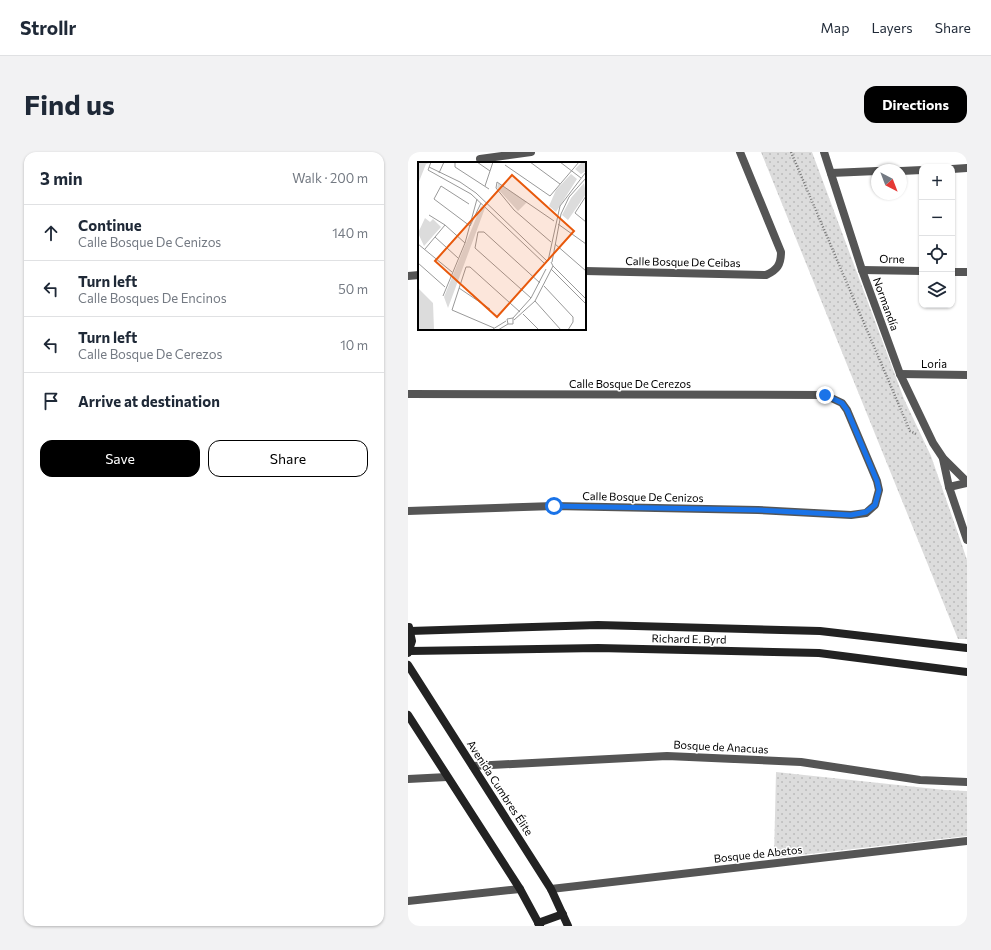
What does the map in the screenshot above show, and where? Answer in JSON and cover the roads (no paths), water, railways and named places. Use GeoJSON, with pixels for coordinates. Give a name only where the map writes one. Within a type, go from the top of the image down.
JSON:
{"type":"FeatureCollection","features":[{"type":"Feature","properties":{"kind":"street"},"geometry":{"type":"LineString","coordinates":[[480,159],[531,152]]}},
{"type":"Feature","properties":{"kind":"street","name":"Calle Bosque De Ceibas"},"geometry":{"type":"LineString","coordinates":[[586,271],[766,275],[778,267],[781,260],[781,252],[740,152]]}},
{"type":"Feature","properties":{"kind":"street","name":"Normandía"},"geometry":{"type":"LineString","coordinates":[[824,152],[862,270],[900,374],[933,443],[943,458],[967,482]]}},
{"type":"Feature","properties":{"kind":"street"},"geometry":{"type":"LineString","coordinates":[[955,169],[967,168]]}},
{"type":"Feature","properties":{"kind":"street"},"geometry":{"type":"LineString","coordinates":[[907,170],[919,170]]}},
{"type":"Feature","properties":{"kind":"street"},"geometry":{"type":"LineString","coordinates":[[831,173],[871,171]]}},
{"type":"Feature","properties":{"kind":"street","name":"Orne"},"geometry":{"type":"LineString","coordinates":[[862,270],[919,271]]}},
{"type":"Feature","properties":{"kind":"street"},"geometry":{"type":"LineString","coordinates":[[955,272],[967,272]]}},
{"type":"Feature","properties":{"kind":"street"},"geometry":{"type":"LineString","coordinates":[[408,276],[418,275]]}},
{"type":"Feature","properties":{"kind":"street","name":"Loria"},"geometry":{"type":"LineString","coordinates":[[900,374],[967,375]]}},
{"type":"Feature","properties":{"kind":"street","name":"Calle Bosque De Cerezos"},"geometry":{"type":"LineString","coordinates":[[408,394],[825,395],[842,403],[847,410],[877,481],[879,490],[875,505]]}},
{"type":"Feature","properties":{"kind":"street","name":"Normandía"},"geometry":{"type":"LineString","coordinates":[[943,458],[949,487],[967,540]]}},
{"type":"Feature","properties":{"kind":"street"},"geometry":{"type":"LineString","coordinates":[[949,487],[967,482]]}},
{"type":"Feature","properties":{"kind":"street","name":"Calle Bosque De Cenizos"},"geometry":{"type":"LineString","coordinates":[[408,511],[554,506],[758,510],[851,515],[866,512],[875,505]]}},
{"type":"Feature","properties":{"kind":"street","name":"Richard E. Byrd"},"geometry":{"type":"LineString","coordinates":[[409,628],[598,625],[820,631],[967,649]]}},
{"type":"Feature","properties":{"kind":"street"},"geometry":{"type":"LineString","coordinates":[[408,652],[412,641],[409,628]]}},
{"type":"Feature","properties":{"kind":"street","name":"Richard E. Byrd"},"geometry":{"type":"LineString","coordinates":[[408,652],[598,648],[819,653],[967,672]]}},
{"type":"Feature","properties":{"kind":"street","name":"Avenida Cumbres Élite"},"geometry":{"type":"LineString","coordinates":[[408,665],[551,889],[568,926]]}},
{"type":"Feature","properties":{"kind":"street"},"geometry":{"type":"LineString","coordinates":[[408,715],[520,889],[539,924],[563,914]]}},
{"type":"Feature","properties":{"kind":"street","name":"Bosque de Anacuas"},"geometry":{"type":"LineString","coordinates":[[473,766],[667,756],[801,762],[920,780],[967,782]]}},
{"type":"Feature","properties":{"kind":"street"},"geometry":{"type":"LineString","coordinates":[[408,779],[447,777]]}},
{"type":"Feature","properties":{"kind":"street","name":"Bosque de Abetos"},"geometry":{"type":"LineString","coordinates":[[551,889],[967,841]]}},
{"type":"Feature","properties":{"kind":"street"},"geometry":{"type":"LineString","coordinates":[[408,901],[520,889]]}}]}
